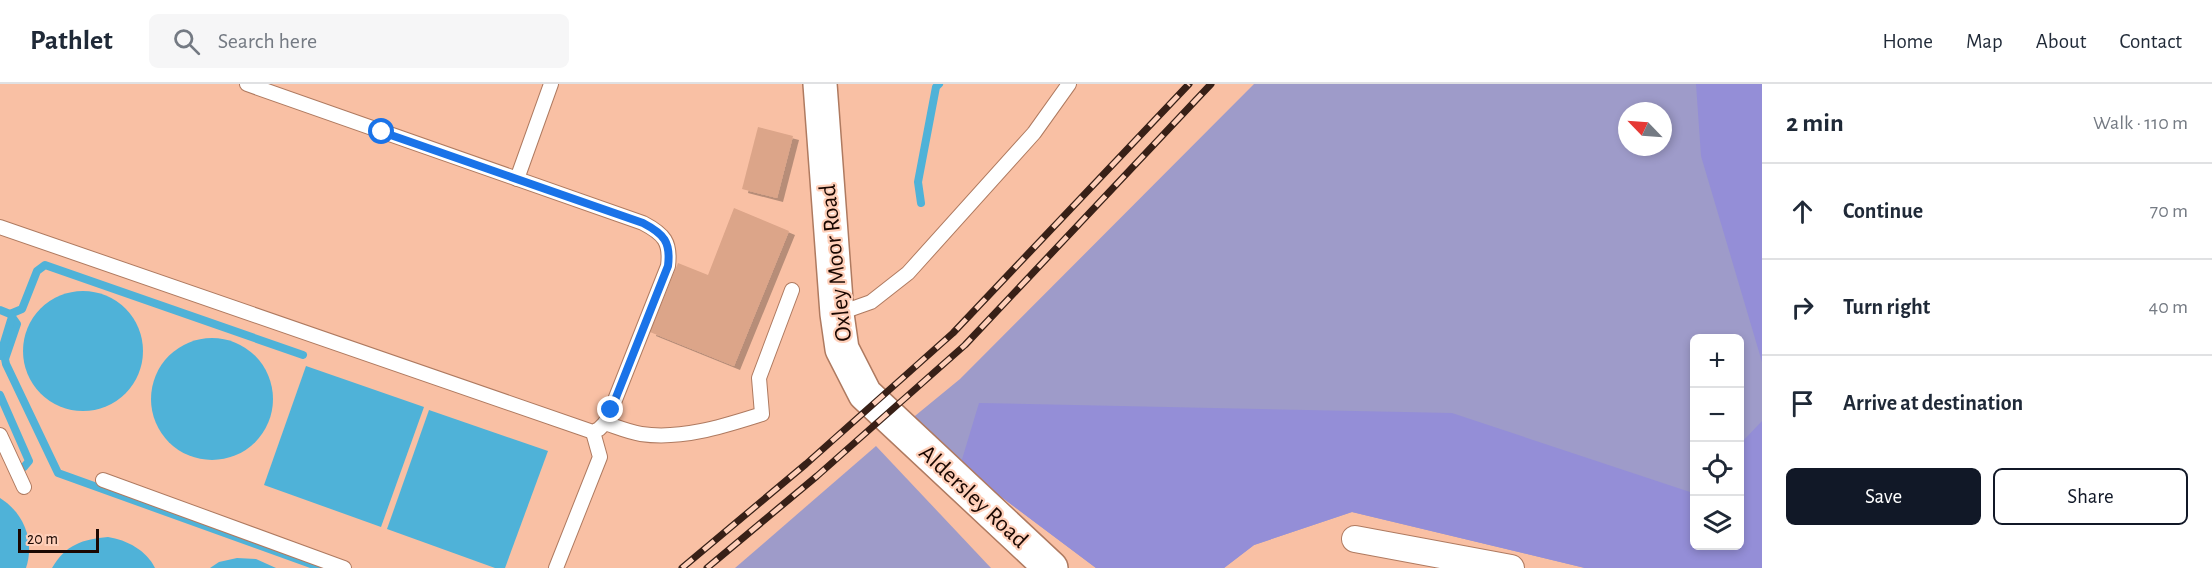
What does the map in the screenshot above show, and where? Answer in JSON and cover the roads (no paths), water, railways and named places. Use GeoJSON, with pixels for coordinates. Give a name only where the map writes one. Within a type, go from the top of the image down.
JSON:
{"type":"FeatureCollection","features":[{"type":"Feature","properties":{"kind":"street","name":"Oxley Moor Road"},"geometry":{"type":"LineString","coordinates":[[820,84],[837,314],[842,349],[865,394],[896,424]]}},
{"type":"Feature","properties":{"kind":"street","name":"Aldersley Road"},"geometry":{"type":"LineString","coordinates":[[896,424],[1051,568]]}},
{"type":"Feature","properties":{"kind":"street"},"geometry":{"type":"LineString","coordinates":[[1355,538],[1511,568]]}},
{"type":"Feature","properties":{"kind":"lane"},"geometry":{"type":"LineString","coordinates":[[0,226],[592,432],[605,423],[668,266],[669,252],[665,238],[643,223],[247,84]]}},
{"type":"Feature","properties":{"kind":"lane"},"geometry":{"type":"LineString","coordinates":[[517,179],[551,84]]}},
{"type":"Feature","properties":{"kind":"lane"},"geometry":{"type":"LineString","coordinates":[[837,314],[871,302],[908,273],[1034,133],[1069,84]]}},
{"type":"Feature","properties":{"kind":"lane"},"geometry":{"type":"LineString","coordinates":[[605,423],[638,434],[658,436],[711,430],[762,414],[759,378],[792,290]]}},
{"type":"Feature","properties":{"kind":"lane"},"geometry":{"type":"LineString","coordinates":[[556,568],[600,458],[592,432]]}},
{"type":"Feature","properties":{"kind":"lane"},"geometry":{"type":"LineString","coordinates":[[0,435],[24,487]]}},
{"type":"Feature","properties":{"kind":"lane"},"geometry":{"type":"LineString","coordinates":[[103,480],[344,568]]}},
{"type":"Feature","properties":{"kind":"water"},"geometry":{"type":"Polygon","coordinates":[[[83,291],[106,296],[125,309],[138,328],[143,351],[138,374],[125,393],[106,406],[83,411],[60,406],[41,393],[28,374],[23,351],[28,328],[41,309],[60,296],[83,291]]]}},
{"type":"Feature","properties":{"kind":"water"},"geometry":{"type":"Polygon","coordinates":[[[212,338],[235,343],[255,356],[268,376],[273,399],[268,422],[255,442],[235,455],[212,460],[189,455],[169,442],[156,422],[151,399],[156,376],[169,356],[189,343],[212,338]]]}},
{"type":"Feature","properties":{"kind":"water"},"geometry":{"type":"Polygon","coordinates":[[[306,366],[424,407],[381,527],[264,485],[306,366]]]}},
{"type":"Feature","properties":{"kind":"water"},"geometry":{"type":"Polygon","coordinates":[[[429,410],[548,451],[505,568],[495,568],[387,529],[429,410]]]}},
{"type":"Feature","properties":{"kind":"water"},"geometry":{"type":"Polygon","coordinates":[[[0,498],[15,511],[25,528],[29,548],[26,568],[0,568],[0,498]]]}},
{"type":"Feature","properties":{"kind":"water"},"geometry":{"type":"Polygon","coordinates":[[[108,537],[135,547],[147,556],[155,568],[52,568],[63,554],[76,545],[91,539],[108,537]]]}},
{"type":"Feature","properties":{"kind":"water"},"geometry":{"type":"Polygon","coordinates":[[[237,558],[256,559],[276,568],[210,568],[219,562],[237,558]]]}},
{"type":"Feature","properties":{"kind":"waterway"},"geometry":{"type":"LineString","coordinates":[[921,203],[918,182],[936,87],[939,84]]}},
{"type":"Feature","properties":{"kind":"waterway"},"geometry":{"type":"LineString","coordinates":[[0,310],[10,314],[22,309],[37,271],[45,265],[303,355]]}},
{"type":"Feature","properties":{"kind":"waterway"},"geometry":{"type":"LineString","coordinates":[[10,314],[17,324],[5,359],[6,364],[58,473],[322,568]]}},
{"type":"Feature","properties":{"kind":"waterway"},"geometry":{"type":"LineString","coordinates":[[0,356],[11,320]]}},
{"type":"Feature","properties":{"kind":"waterway"},"geometry":{"type":"LineString","coordinates":[[0,395],[29,461],[24,467]]}},
{"type":"Feature","properties":{"kind":"railway"},"geometry":{"type":"LineString","coordinates":[[682,568],[806,464],[953,333],[1189,84]]}},
{"type":"Feature","properties":{"kind":"railway"},"geometry":{"type":"LineString","coordinates":[[707,568],[817,476],[965,345],[1211,84]]}}]}
